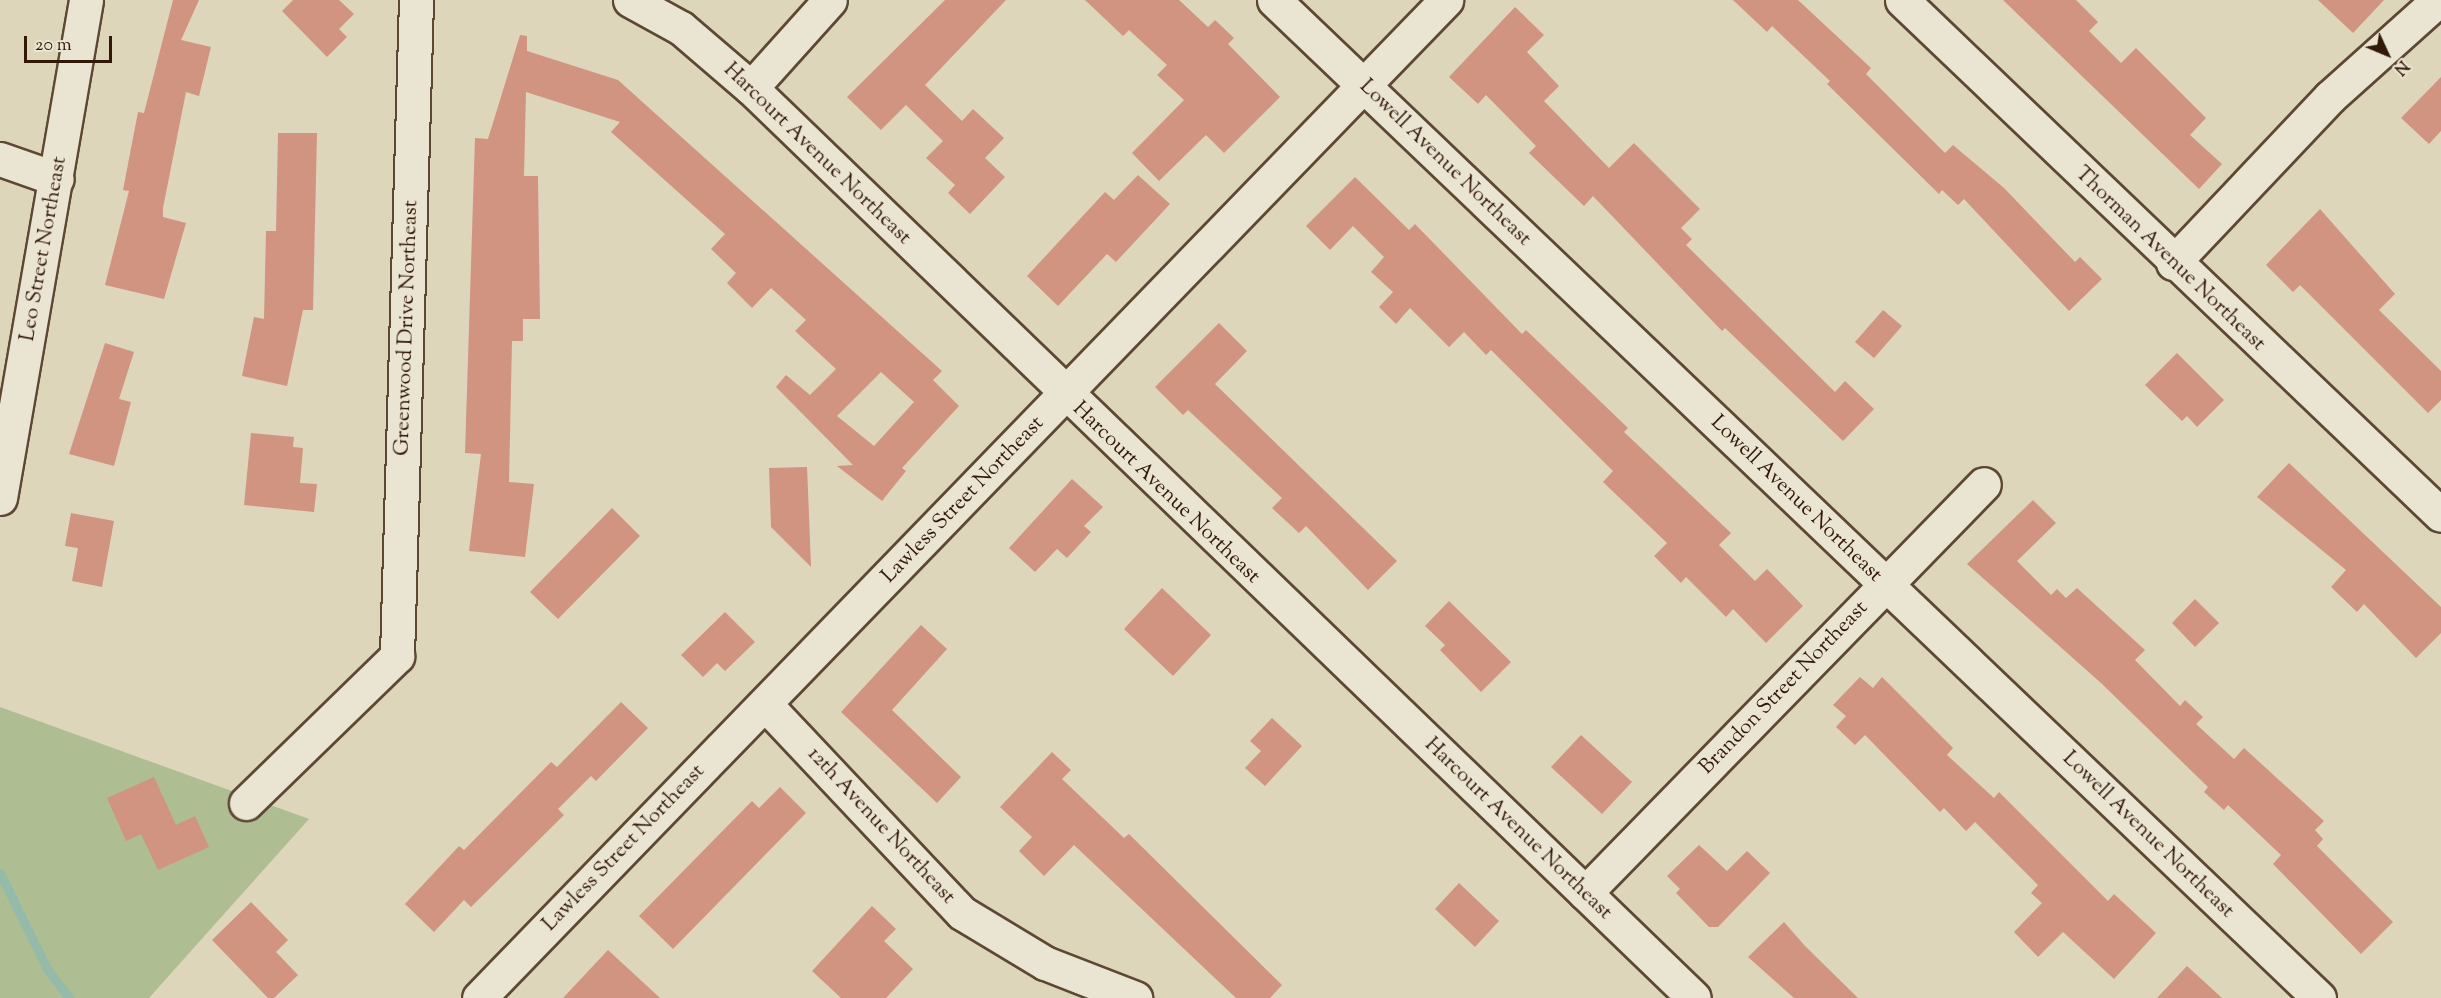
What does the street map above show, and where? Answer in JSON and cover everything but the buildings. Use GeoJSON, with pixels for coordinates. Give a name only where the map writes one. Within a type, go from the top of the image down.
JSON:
{"type":"FeatureCollection","features":[{"type":"Feature","properties":{"kind":"street","name":"Leo Street Northeast"},"geometry":{"type":"LineString","coordinates":[[0,498],[87,0]]}},
{"type":"Feature","properties":{"kind":"street","name":"Greenwood Drive Northeast"},"geometry":{"type":"LineString","coordinates":[[246,803],[397,656],[416,0]]}},
{"type":"Feature","properties":{"kind":"street","name":"Harcourt Avenue Northeast"},"geometry":{"type":"LineString","coordinates":[[630,0],[681,28],[751,88],[1064,395],[1694,998]]}},
{"type":"Feature","properties":{"kind":"street"},"geometry":{"type":"LineString","coordinates":[[751,88],[830,0]]}},
{"type":"Feature","properties":{"kind":"street","name":"Lowell Avenue Northeast"},"geometry":{"type":"LineString","coordinates":[[1274,0],[2319,998]]}},
{"type":"Feature","properties":{"kind":"street","name":"Lawless Street Northeast"},"geometry":{"type":"LineString","coordinates":[[478,998],[1446,0]]}},
{"type":"Feature","properties":{"kind":"street","name":"Thorman Avenue Northeast"},"geometry":{"type":"LineString","coordinates":[[1902,0],[2173,263],[2441,515]]}},
{"type":"Feature","properties":{"kind":"street"},"geometry":{"type":"LineString","coordinates":[[2173,263],[2330,97],[2439,0]]}},
{"type":"Feature","properties":{"kind":"street"},"geometry":{"type":"LineString","coordinates":[[0,159],[57,178]]}},
{"type":"Feature","properties":{"kind":"street","name":"Brandon Street Northeast"},"geometry":{"type":"LineString","coordinates":[[1585,893],[1984,484]]}},
{"type":"Feature","properties":{"kind":"street","name":"12th Avenue Northeast"},"geometry":{"type":"LineString","coordinates":[[765,704],[962,913],[1045,963],[1135,998]]}},
{"type":"Feature","properties":{"kind":"green space"},"geometry":{"type":"Polygon","coordinates":[[[0,707],[309,819],[149,998],[0,998],[0,707]]]}},
{"type":"Feature","properties":{"kind":"waterway"},"geometry":{"type":"LineString","coordinates":[[0,873],[47,969],[70,998]]}}]}
